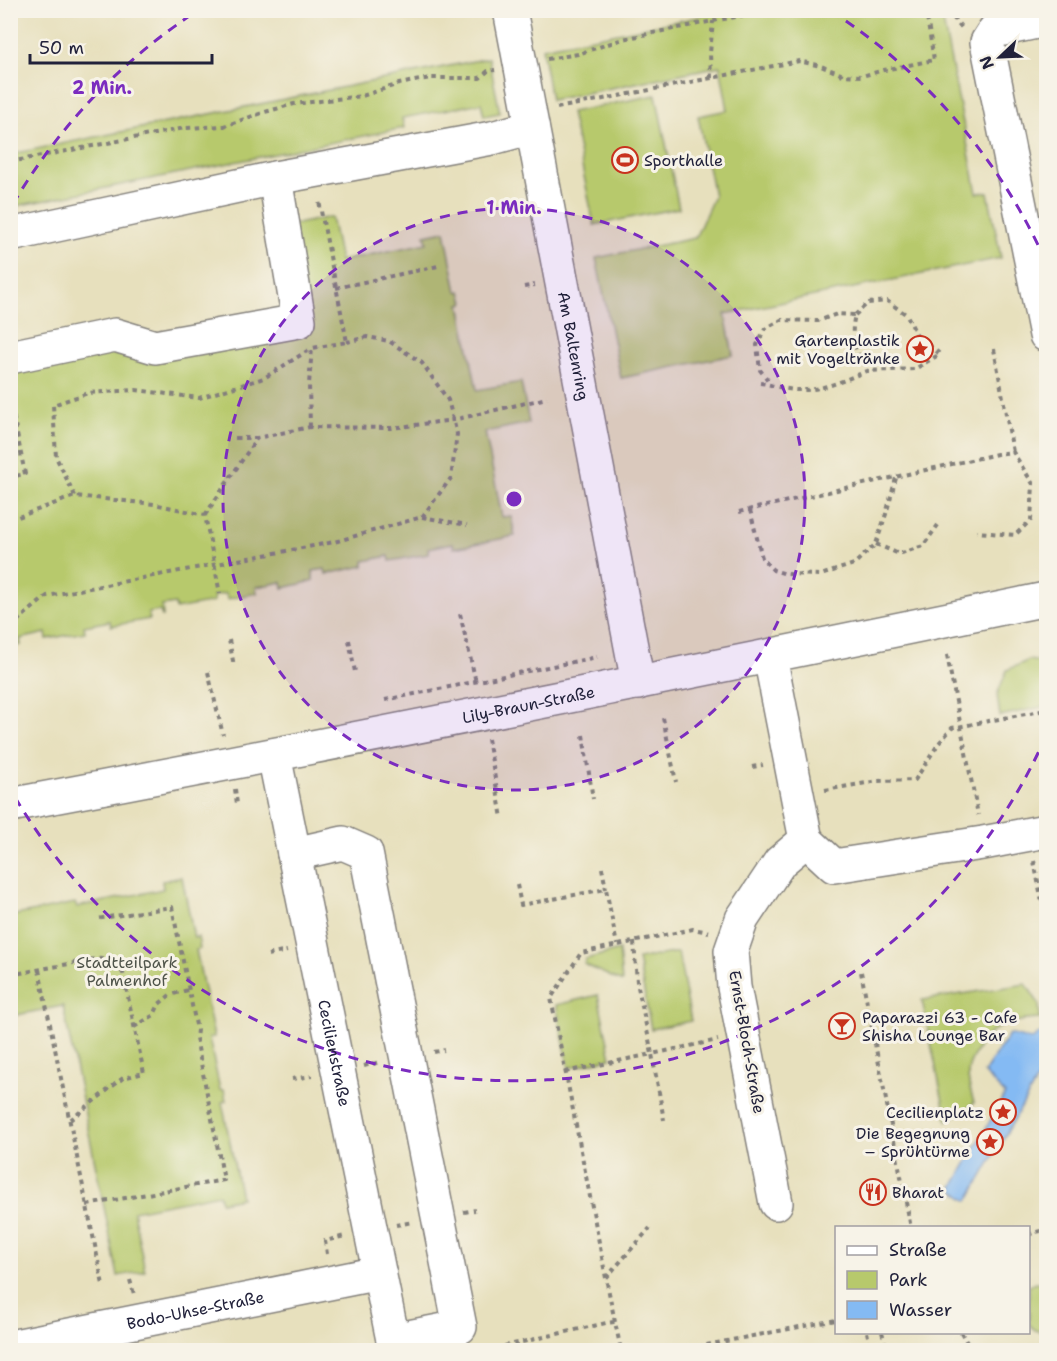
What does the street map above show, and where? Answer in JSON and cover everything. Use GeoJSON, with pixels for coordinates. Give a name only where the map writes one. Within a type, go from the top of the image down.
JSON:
{"type":"FeatureCollection","features":[{"type":"Feature","properties":{"kind":"street","name":"Am Baltenring"},"geometry":{"type":"LineString","coordinates":[[510,10],[520,64],[542,118],[638,683]]}},
{"type":"Feature","properties":{"kind":"street"},"geometry":{"type":"LineString","coordinates":[[1047,20],[994,31],[987,42],[1047,335]]}},
{"type":"Feature","properties":{"kind":"street"},"geometry":{"type":"LineString","coordinates":[[10,235],[275,178],[492,138],[542,118]]}},
{"type":"Feature","properties":{"kind":"street"},"geometry":{"type":"LineString","coordinates":[[10,357],[115,335],[155,347],[306,334],[275,178]]}},
{"type":"Feature","properties":{"kind":"street","name":"Lily-Braun-Straße"},"geometry":{"type":"LineString","coordinates":[[10,805],[638,683],[1047,599]]}},
{"type":"Feature","properties":{"kind":"street"},"geometry":{"type":"LineString","coordinates":[[770,656],[806,840],[834,866],[983,843],[1037,832]]}},
{"type":"Feature","properties":{"kind":"street","name":"Cecilienstraße"},"geometry":{"type":"LineString","coordinates":[[274,755],[394,1345]]}},
{"type":"Feature","properties":{"kind":"street","name":"Ernst-Bloch-Straße"},"geometry":{"type":"LineString","coordinates":[[776,1203],[734,987],[731,951],[742,919],[780,862],[806,840]]}},
{"type":"Feature","properties":{"kind":"street"},"geometry":{"type":"LineString","coordinates":[[294,854],[344,843],[366,853],[460,1327],[394,1345]]}},
{"type":"Feature","properties":{"kind":"street","name":"Bodo-Uhse-Straße"},"geometry":{"type":"LineString","coordinates":[[10,1347],[380,1273]]}},
{"type":"Feature","properties":{"kind":"path"},"geometry":{"type":"LineString","coordinates":[[10,162],[185,128],[224,126],[294,104],[362,96],[399,84],[430,78],[480,78],[488,71],[578,54],[623,39],[774,10]]}},
{"type":"Feature","properties":{"kind":"path"},"geometry":{"type":"LineString","coordinates":[[542,118],[711,78],[799,61],[821,66],[843,75],[862,76],[934,60],[927,18],[944,10]]}},
{"type":"Feature","properties":{"kind":"path"},"geometry":{"type":"LineString","coordinates":[[711,78],[710,53],[713,21]]}},
{"type":"Feature","properties":{"kind":"path"},"geometry":{"type":"LineString","coordinates":[[319,201],[347,342]]}},
{"type":"Feature","properties":{"kind":"path"},"geometry":{"type":"LineString","coordinates":[[336,288],[438,266]]}},
{"type":"Feature","properties":{"kind":"path"},"geometry":{"type":"LineString","coordinates":[[760,383],[789,390],[820,389],[867,371],[915,369],[940,354],[917,336],[907,315],[888,301],[868,303],[855,315],[852,328],[855,349],[867,371]]}},
{"type":"Feature","properties":{"kind":"path"},"geometry":{"type":"LineString","coordinates":[[771,384],[760,370],[757,345],[765,329],[781,320],[818,321],[837,314],[855,315]]}},
{"type":"Feature","properties":{"kind":"path"},"geometry":{"type":"LineString","coordinates":[[306,334],[347,342],[367,337],[389,341],[422,363],[448,400],[457,434],[452,478],[422,517]]}},
{"type":"Feature","properties":{"kind":"path"},"geometry":{"type":"LineString","coordinates":[[306,334],[310,427]]}},
{"type":"Feature","properties":{"kind":"path"},"geometry":{"type":"LineString","coordinates":[[75,496],[56,457],[53,405],[88,393],[136,390],[199,398],[264,378],[306,334]]}},
{"type":"Feature","properties":{"kind":"path"},"geometry":{"type":"LineString","coordinates":[[977,532],[1015,535],[1031,520],[1033,484],[1013,452],[994,349]]}},
{"type":"Feature","properties":{"kind":"path"},"geometry":{"type":"LineString","coordinates":[[235,438],[257,438],[310,427],[392,428],[453,420],[547,398]]}},
{"type":"Feature","properties":{"kind":"path"},"geometry":{"type":"LineString","coordinates":[[10,399],[25,474],[10,477]]}},
{"type":"Feature","properties":{"kind":"path"},"geometry":{"type":"LineString","coordinates":[[220,594],[205,515],[257,438]]}},
{"type":"Feature","properties":{"kind":"path"},"geometry":{"type":"LineString","coordinates":[[739,512],[1013,452]]}},
{"type":"Feature","properties":{"kind":"path"},"geometry":{"type":"LineString","coordinates":[[750,510],[762,558],[773,570],[786,574],[821,575],[854,564],[876,544],[896,477]]}},
{"type":"Feature","properties":{"kind":"path"},"geometry":{"type":"LineString","coordinates":[[10,520],[75,496],[154,504],[205,515]]}},
{"type":"Feature","properties":{"kind":"path"},"geometry":{"type":"LineString","coordinates":[[10,627],[47,596],[334,542],[422,517],[468,525]]}},
{"type":"Feature","properties":{"kind":"path"},"geometry":{"type":"LineString","coordinates":[[876,544],[899,554],[923,546],[938,525]]}},
{"type":"Feature","properties":{"kind":"path"},"geometry":{"type":"LineString","coordinates":[[229,640],[234,666]]}},
{"type":"Feature","properties":{"kind":"path"},"geometry":{"type":"LineString","coordinates":[[349,640],[355,672]]}},
{"type":"Feature","properties":{"kind":"path"},"geometry":{"type":"LineString","coordinates":[[947,655],[983,843]]}},
{"type":"Feature","properties":{"kind":"path"},"geometry":{"type":"LineString","coordinates":[[385,700],[597,657]]}},
{"type":"Feature","properties":{"kind":"path"},"geometry":{"type":"LineString","coordinates":[[820,791],[878,781],[915,780],[939,743],[952,728],[1047,710]]}},
{"type":"Feature","properties":{"kind":"path"},"geometry":{"type":"LineString","coordinates":[[663,718],[676,782]]}},
{"type":"Feature","properties":{"kind":"path"},"geometry":{"type":"LineString","coordinates":[[583,735],[594,799]]}},
{"type":"Feature","properties":{"kind":"path"},"geometry":{"type":"LineString","coordinates":[[1037,832],[1047,922]]}},
{"type":"Feature","properties":{"kind":"path"},"geometry":{"type":"LineString","coordinates":[[602,868],[617,945]]}},
{"type":"Feature","properties":{"kind":"path"},"geometry":{"type":"LineString","coordinates":[[517,885],[521,905],[606,889]]}},
{"type":"Feature","properties":{"kind":"path"},"geometry":{"type":"LineString","coordinates":[[87,1205],[224,1180],[172,907],[96,919]]}},
{"type":"Feature","properties":{"kind":"path"},"geometry":{"type":"LineString","coordinates":[[621,1350],[551,998],[581,953],[693,929],[735,939]]}},
{"type":"Feature","properties":{"kind":"path"},"geometry":{"type":"LineString","coordinates":[[634,942],[638,982],[664,1120]]}},
{"type":"Feature","properties":{"kind":"path"},"geometry":{"type":"LineString","coordinates":[[267,955],[287,951]]}},
{"type":"Feature","properties":{"kind":"path"},"geometry":{"type":"LineString","coordinates":[[10,975],[106,958],[123,972],[144,1073],[123,1078],[70,1120]]}},
{"type":"Feature","properties":{"kind":"path"},"geometry":{"type":"LineString","coordinates":[[39,970],[103,1285]]}},
{"type":"Feature","properties":{"kind":"path"},"geometry":{"type":"LineString","coordinates":[[861,972],[911,1226]]}},
{"type":"Feature","properties":{"kind":"path"},"geometry":{"type":"LineString","coordinates":[[134,1027],[154,1015],[159,1004],[170,995],[188,990]]}},
{"type":"Feature","properties":{"kind":"path"},"geometry":{"type":"LineString","coordinates":[[565,1072],[719,1040]]}},
{"type":"Feature","properties":{"kind":"path"},"geometry":{"type":"LineString","coordinates":[[292,1079],[312,1076]]}},
{"type":"Feature","properties":{"kind":"path"},"geometry":{"type":"LineString","coordinates":[[606,1278],[650,1228]]}},
{"type":"Feature","properties":{"kind":"path"},"geometry":{"type":"LineString","coordinates":[[1030,1235],[1047,1230]]}},
{"type":"Feature","properties":{"kind":"path"},"geometry":{"type":"LineString","coordinates":[[681,1350],[835,1320]]}},
{"type":"Feature","properties":{"kind":"path"},"geometry":{"type":"LineString","coordinates":[[487,1350],[615,1322]]}},
{"type":"Feature","properties":{"kind":"path"},"geometry":{"type":"LineString","coordinates":[[867,1334],[871,1350]]}},
{"type":"Feature","properties":{"kind":"path"},"geometry":{"type":"LineString","coordinates":[[883,1334],[887,1350]]}},
{"type":"Feature","properties":{"kind":"path"},"geometry":{"type":"LineString","coordinates":[[962,1334],[971,1350]]}},
{"type":"Feature","properties":{"kind":"path"},"geometry":{"type":"LineString","coordinates":[[713,1344],[714,1350]]}},
{"type":"Feature","properties":{"kind":"green space"},"geometry":{"type":"Polygon","coordinates":[[[732,10],[941,11],[977,193],[988,192],[1001,258],[725,314],[733,355],[621,378],[596,258],[695,238],[714,196],[698,116],[728,110],[720,66],[551,100],[542,48],[732,10]]]}},
{"type":"Feature","properties":{"kind":"green space"},"geometry":{"type":"Polygon","coordinates":[[[489,58],[500,113],[484,116],[481,103],[402,118],[404,128],[11,207],[11,154],[489,58]]]}},
{"type":"Feature","properties":{"kind":"green space","name":"Sporthalle"},"geometry":{"type":"Polygon","coordinates":[[[656,95],[679,208],[594,225],[571,112],[656,95]]]}},
{"type":"Feature","properties":{"kind":"green space"},"geometry":{"type":"Polygon","coordinates":[[[331,217],[340,261],[427,243],[425,235],[445,231],[457,292],[461,291],[464,303],[460,304],[477,390],[521,382],[529,423],[485,432],[502,517],[511,516],[515,536],[454,548],[453,543],[428,548],[429,554],[390,561],[389,556],[364,561],[364,566],[326,574],[325,569],[313,571],[313,581],[283,588],[282,582],[256,587],[257,593],[227,599],[226,593],[213,596],[214,602],[176,609],[175,604],[162,606],[163,616],[160,611],[148,613],[150,619],[111,626],[110,621],[84,626],[85,632],[47,639],[46,633],[20,639],[21,645],[11,647],[11,368],[126,346],[312,328],[292,225],[331,217]]]}},
{"type":"Feature","properties":{"kind":"green space"},"geometry":{"type":"Polygon","coordinates":[[[1029,660],[1046,663],[1046,706],[1000,716],[997,695],[1007,670],[1029,660]]]}},
{"type":"Feature","properties":{"kind":"green space","name":"Stadtteilpark Palmenhof"},"geometry":{"type":"Polygon","coordinates":[[[182,877],[194,938],[198,937],[200,949],[196,950],[214,1037],[209,1038],[220,1090],[224,1090],[226,1101],[222,1102],[241,1198],[221,1202],[219,1194],[133,1211],[145,1271],[118,1276],[63,1006],[11,1016],[11,916],[75,903],[77,907],[163,889],[162,881],[182,877]]]}},
{"type":"Feature","properties":{"kind":"green space"},"geometry":{"type":"Polygon","coordinates":[[[619,950],[622,982],[584,964],[586,959],[619,950]]]}},
{"type":"Feature","properties":{"kind":"green space"},"geometry":{"type":"Polygon","coordinates":[[[678,952],[691,1021],[651,1029],[638,959],[678,952]]]}},
{"type":"Feature","properties":{"kind":"green space"},"geometry":{"type":"Polygon","coordinates":[[[1026,984],[1039,1004],[1040,1019],[1012,1022],[989,1034],[971,1060],[968,1071],[974,1103],[947,1121],[922,1000],[1026,984]]]}},
{"type":"Feature","properties":{"kind":"green space"},"geometry":{"type":"Polygon","coordinates":[[[598,995],[611,1058],[569,1068],[556,1005],[598,995]]]}},
{"type":"Feature","properties":{"kind":"green space"},"geometry":{"type":"Polygon","coordinates":[[[1037,1282],[1046,1288],[1046,1333],[1035,1330],[1030,1325],[1030,1286],[1037,1282]]]}},
{"type":"Feature","properties":{"kind":"water","name":"Die Begegnung – Sprühtürme"},"geometry":{"type":"Polygon","coordinates":[[[1046,1029],[1046,1064],[968,1201],[952,1189],[1005,1094],[984,1073],[1009,1034],[1031,1040],[1046,1029]]]}},
{"type":"Feature","properties":{"kind":"place","name":"Sporthalle"},"geometry":{"type":"Point","coordinates":[625,160]}},
{"type":"Feature","properties":{"kind":"place","name":"Gartenplastik mit Vogeltränke"},"geometry":{"type":"Point","coordinates":[920,349]}},
{"type":"Feature","properties":{"kind":"place","name":"Paparazzi 63 - Cafe Shisha Lounge Bar"},"geometry":{"type":"Point","coordinates":[842,1026]}},
{"type":"Feature","properties":{"kind":"place","name":"Cecilienplatz"},"geometry":{"type":"Point","coordinates":[1003,1112]}},
{"type":"Feature","properties":{"kind":"place","name":"Die Begegnung – Sprühtürme"},"geometry":{"type":"Point","coordinates":[990,1142]}},
{"type":"Feature","properties":{"kind":"place","name":"Bharat"},"geometry":{"type":"Point","coordinates":[873,1192]}}]}
